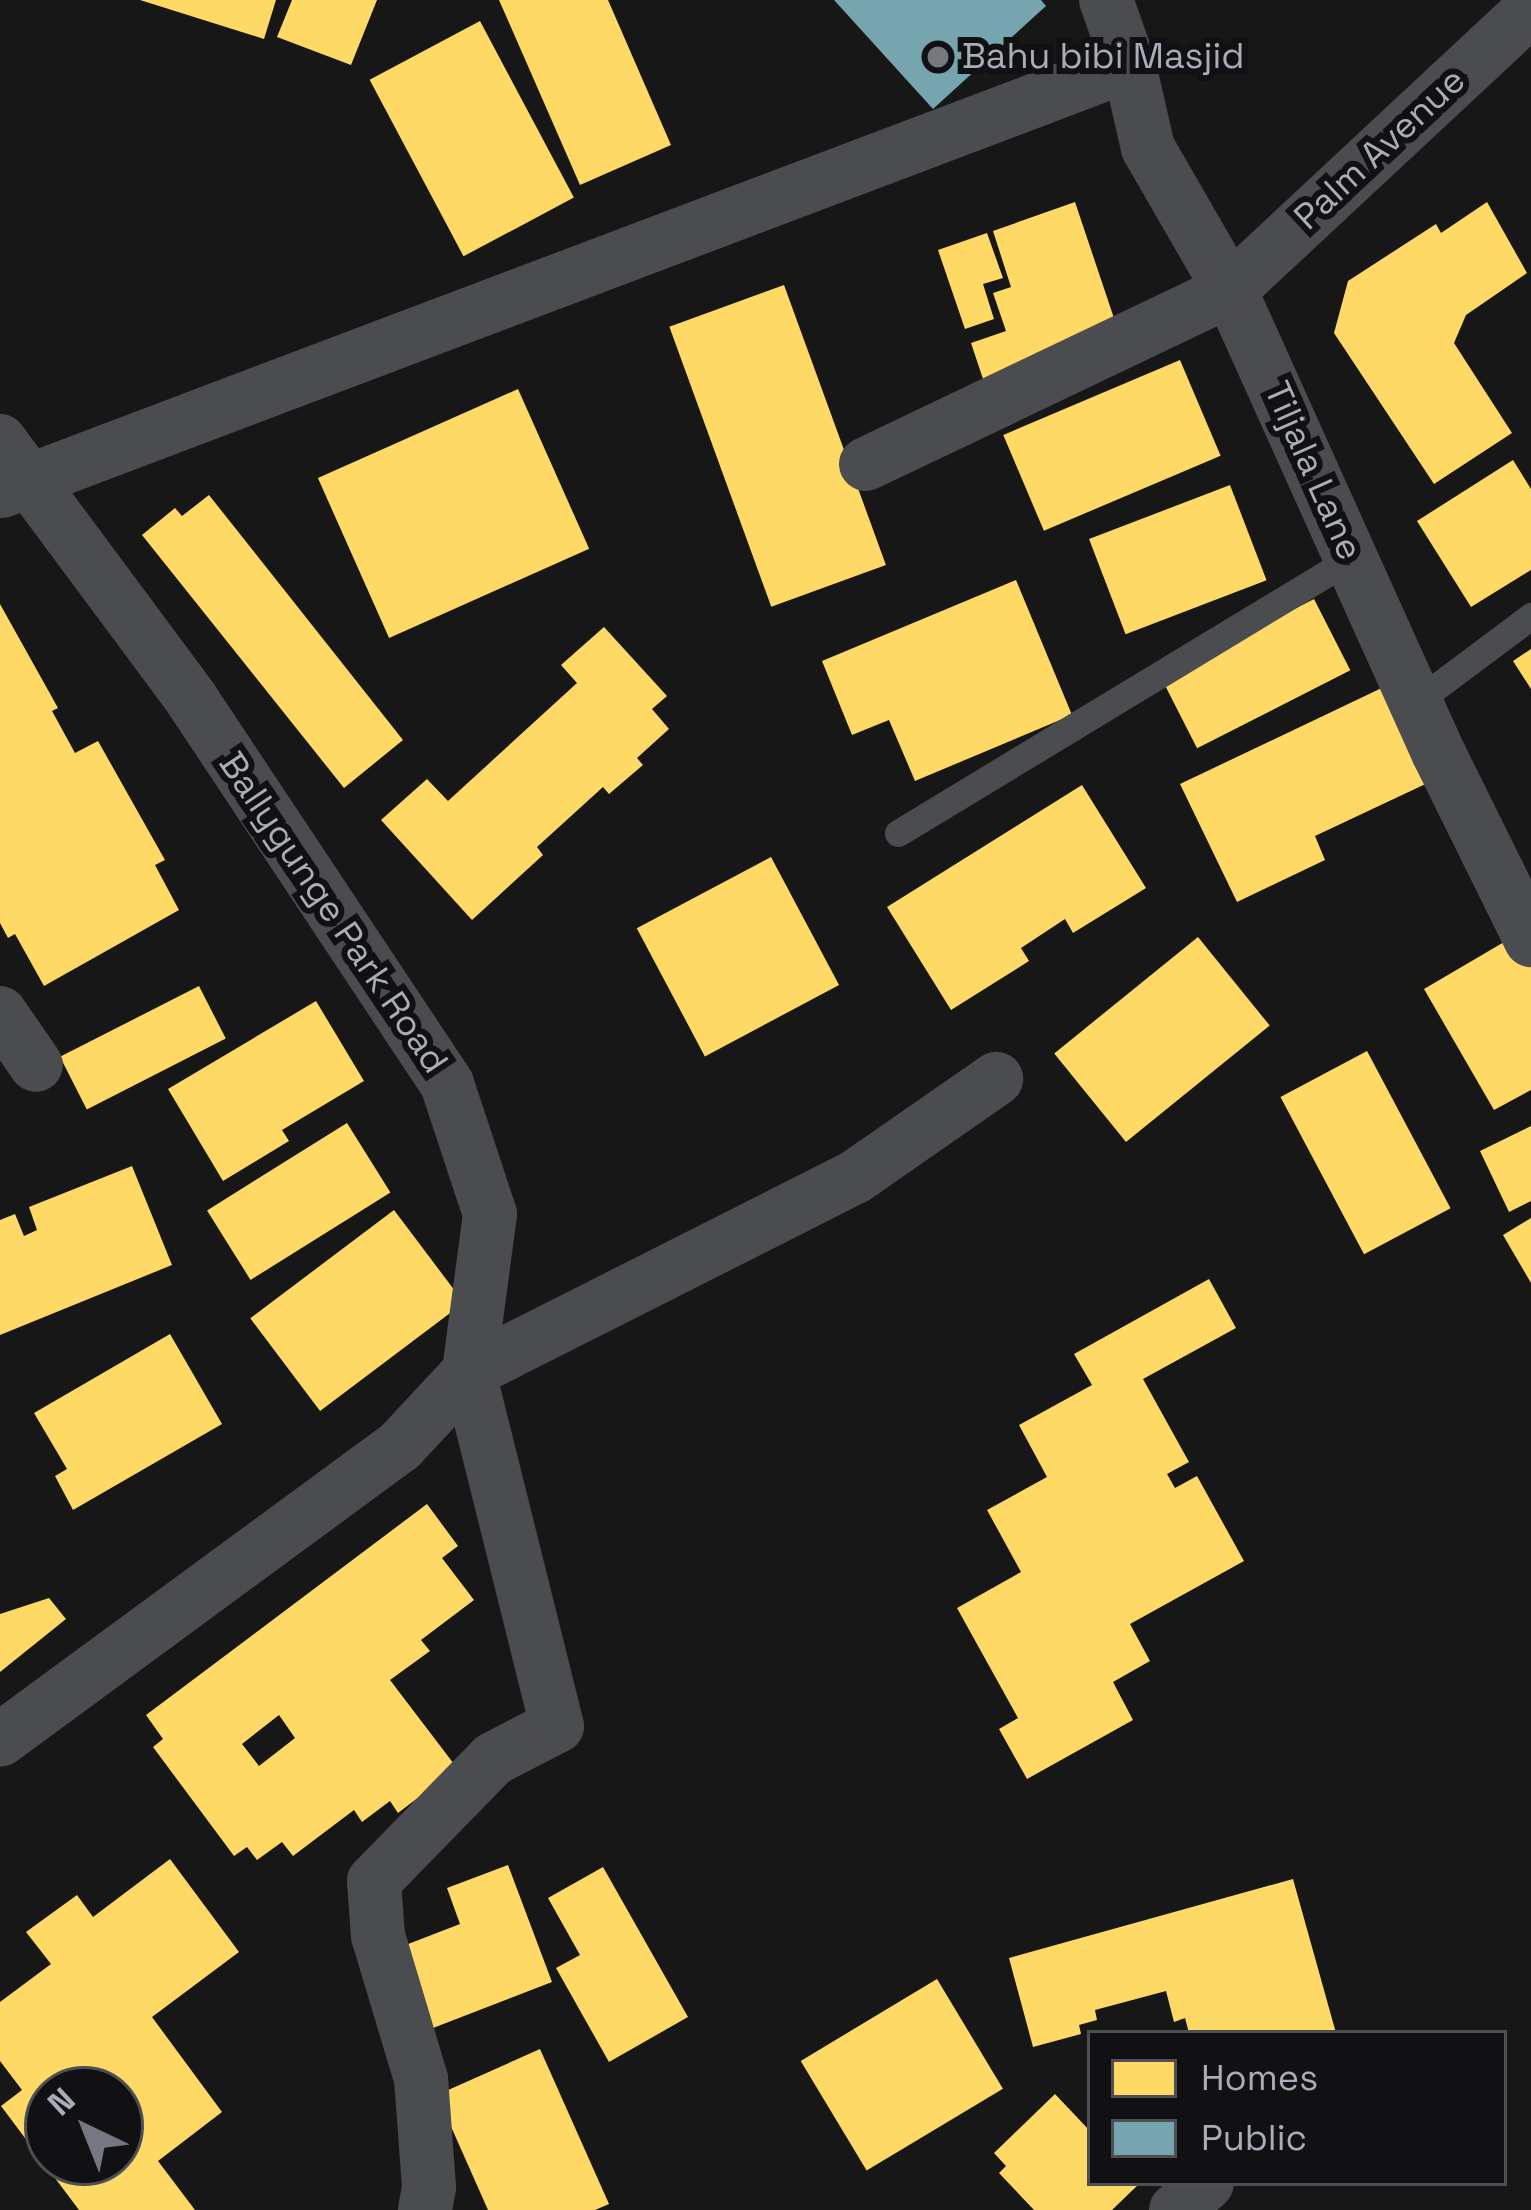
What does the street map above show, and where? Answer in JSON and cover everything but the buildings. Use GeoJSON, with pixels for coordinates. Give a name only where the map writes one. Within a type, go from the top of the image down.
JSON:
{"type":"FeatureCollection","features":[{"type":"Feature","properties":{"kind":"street","name":"Tiljala Lane"},"geometry":{"type":"LineString","coordinates":[[1106,0],[1129,65],[1148,148],[1230,290],[1416,702],[1531,940]]}},
{"type":"Feature","properties":{"kind":"street","name":"Palm Avenue"},"geometry":{"type":"LineString","coordinates":[[866,464],[1230,290],[1531,9]]}},
{"type":"Feature","properties":{"kind":"street"},"geometry":{"type":"LineString","coordinates":[[0,440],[18,487],[615,255],[1129,65]]}},
{"type":"Feature","properties":{"kind":"street","name":"Ballygunge Park Road"},"geometry":{"type":"LineString","coordinates":[[18,487],[192,700],[447,1084],[490,1214],[469,1372]]}},
{"type":"Feature","properties":{"kind":"street"},"geometry":{"type":"LineString","coordinates":[[0,1013],[37,1065]]}},
{"type":"Feature","properties":{"kind":"street"},"geometry":{"type":"LineString","coordinates":[[0,1740],[400,1446],[469,1372],[854,1177],[995,1079]]}},
{"type":"Feature","properties":{"kind":"street"},"geometry":{"type":"LineString","coordinates":[[425,2210],[429,2187],[422,2079],[378,1936],[374,1881],[493,1759],[557,1726],[469,1372]]}},
{"type":"Feature","properties":{"kind":"street"},"geometry":{"type":"LineString","coordinates":[[1175,2210],[1203,2186]]}},
{"type":"Feature","properties":{"kind":"lane"},"geometry":{"type":"LineString","coordinates":[[898,833],[1352,558]]}},
{"type":"Feature","properties":{"kind":"lane"},"geometry":{"type":"LineString","coordinates":[[1416,702],[1531,616]]}},
{"type":"Feature","properties":{"kind":"place","name":"Bahu bibi Masjid"},"geometry":{"type":"Point","coordinates":[938,57]}}]}
